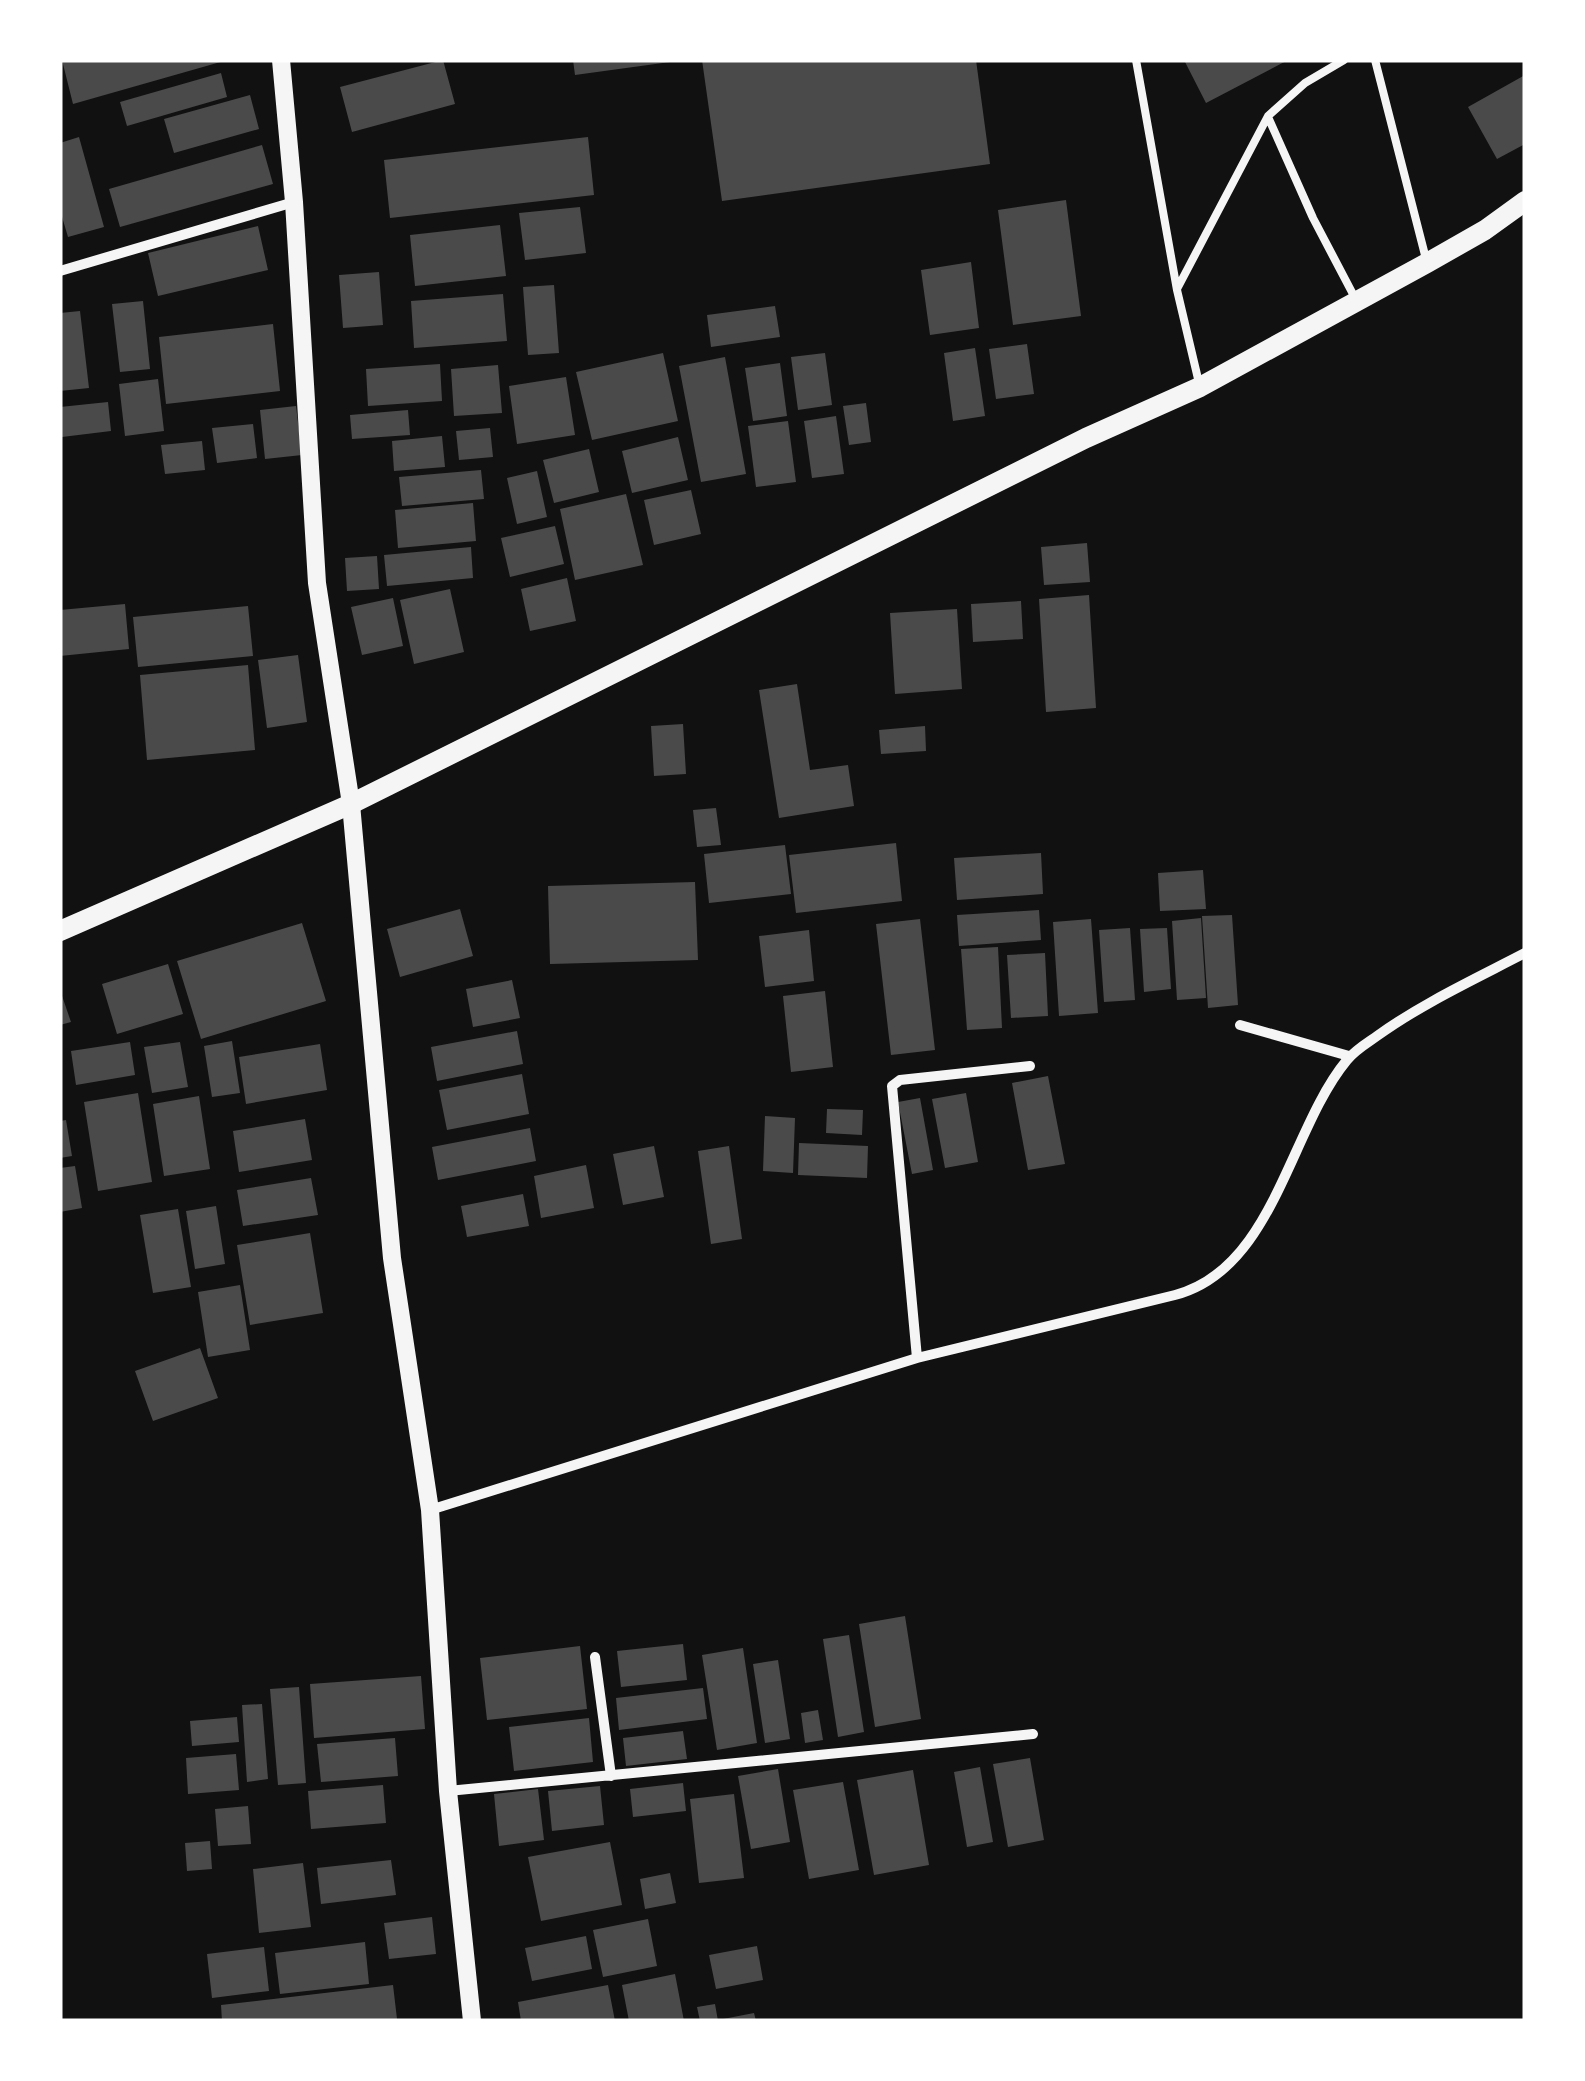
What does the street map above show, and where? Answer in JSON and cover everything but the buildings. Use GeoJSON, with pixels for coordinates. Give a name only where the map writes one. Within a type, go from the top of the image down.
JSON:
{"type":"FeatureCollection","features":[{"type":"Feature","properties":{"kind":"main road"},"geometry":{"type":"LineString","coordinates":[[60,931],[351,804],[1069,447],[1200,388],[1427,263],[1525,201]]}},
{"type":"Feature","properties":{"kind":"street"},"geometry":{"type":"LineString","coordinates":[[281,60],[294,202],[316,583],[351,804],[392,1258],[430,1519],[448,1791],[472,2021]]}},
{"type":"Feature","properties":{"kind":"street"},"geometry":{"type":"LineString","coordinates":[[60,272],[294,202]]}},
{"type":"Feature","properties":{"kind":"street"},"geometry":{"type":"LineString","coordinates":[[430,1519],[917,1358],[1203,1285],[1220,1272],[1251,1236],[1283,1181],[1323,1094],[1349,1056],[1406,1016],[1525,954]]}},
{"type":"Feature","properties":{"kind":"street"},"geometry":{"type":"LineString","coordinates":[[1240,1025],[1349,1056]]}},
{"type":"Feature","properties":{"kind":"street"},"geometry":{"type":"LineString","coordinates":[[917,1358],[892,1086],[900,1080],[1030,1066]]}},
{"type":"Feature","properties":{"kind":"street"},"geometry":{"type":"LineString","coordinates":[[595,1657],[611,1776]]}},
{"type":"Feature","properties":{"kind":"street"},"geometry":{"type":"LineString","coordinates":[[448,1791],[1033,1734]]}},
{"type":"Feature","properties":{"kind":"lane"},"geometry":{"type":"LineString","coordinates":[[1136,60],[1177,290],[1200,388]]}},
{"type":"Feature","properties":{"kind":"lane"},"geometry":{"type":"LineString","coordinates":[[1177,290],[1268,116],[1305,82],[1344,60]]}},
{"type":"Feature","properties":{"kind":"lane"},"geometry":{"type":"LineString","coordinates":[[1375,60],[1427,263]]}},
{"type":"Feature","properties":{"kind":"lane"},"geometry":{"type":"LineString","coordinates":[[1268,116],[1357,302]]}}]}
